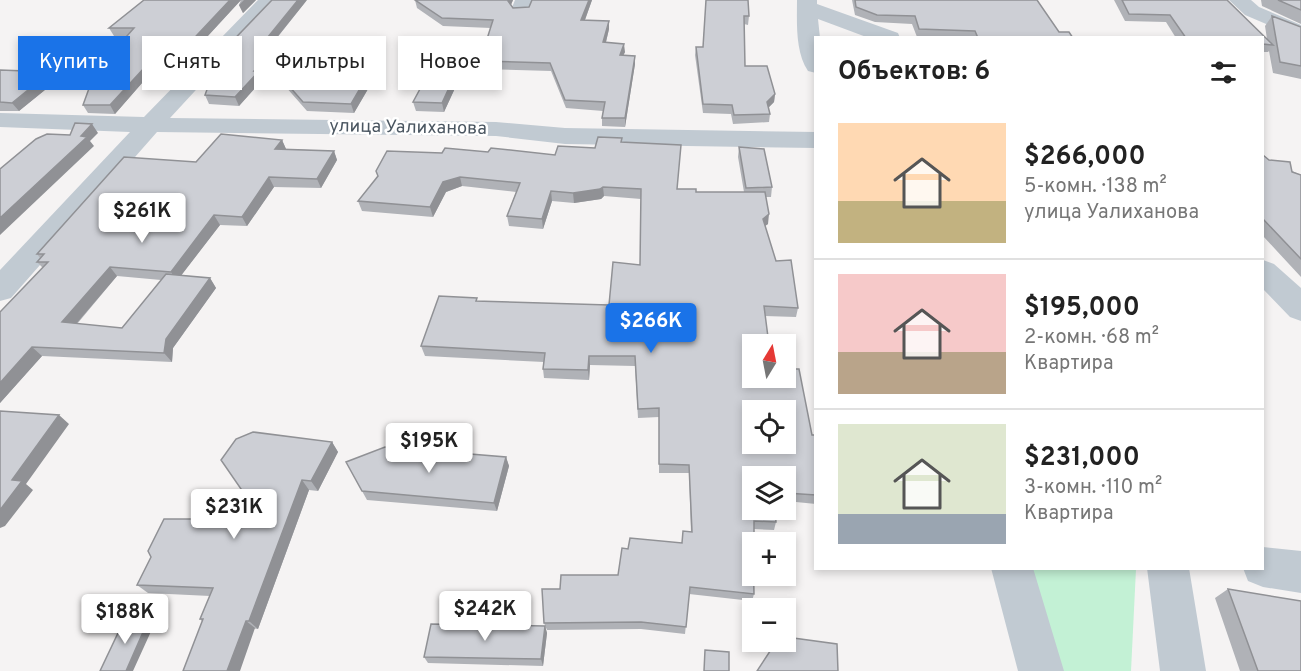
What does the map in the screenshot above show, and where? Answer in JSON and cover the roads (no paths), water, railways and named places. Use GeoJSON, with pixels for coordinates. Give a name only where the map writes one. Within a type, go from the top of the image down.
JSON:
{"type":"FeatureCollection","features":[{"type":"Feature","properties":{"kind":"street"},"geometry":{"type":"LineString","coordinates":[[0,290],[150,125],[269,0]]}},
{"type":"Feature","properties":{"kind":"street"},"geometry":{"type":"LineString","coordinates":[[1239,0],[1252,11],[1301,33]]}},
{"type":"Feature","properties":{"kind":"street"},"geometry":{"type":"LineString","coordinates":[[814,58],[808,33],[807,4],[885,36]]}},
{"type":"Feature","properties":{"kind":"street","name":"улица Уалиханова"},"geometry":{"type":"LineString","coordinates":[[0,120],[150,125],[496,129],[565,136],[814,140]]}},
{"type":"Feature","properties":{"kind":"street"},"geometry":{"type":"LineString","coordinates":[[1264,272],[1301,309]]}},
{"type":"Feature","properties":{"kind":"street"},"geometry":{"type":"LineString","coordinates":[[1264,567],[1301,572]]}},
{"type":"Feature","properties":{"kind":"street"},"geometry":{"type":"LineString","coordinates":[[1013,570],[1041,671]]}},
{"type":"Feature","properties":{"kind":"street"},"geometry":{"type":"LineString","coordinates":[[1168,570],[1183,671]]}}]}
